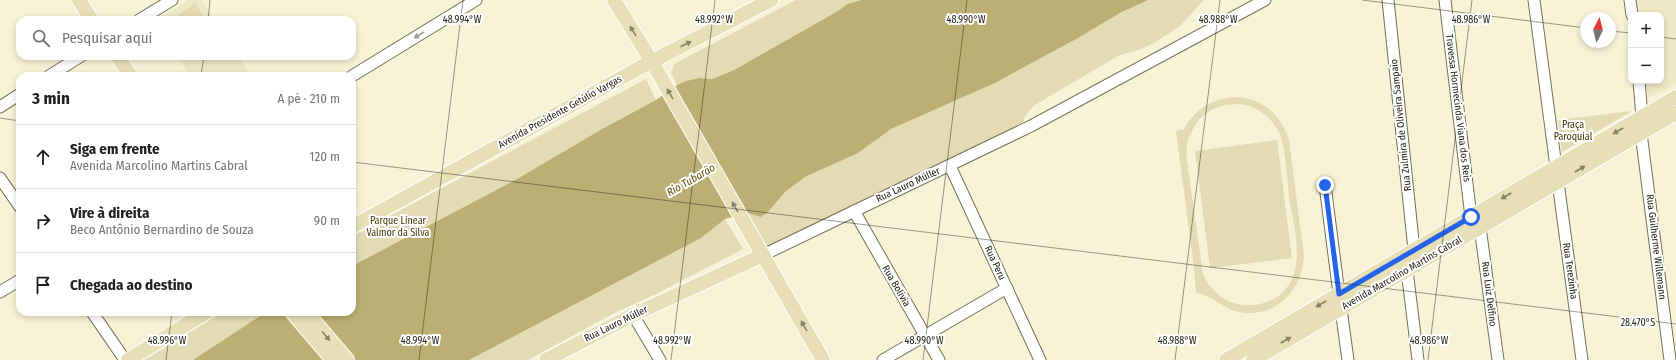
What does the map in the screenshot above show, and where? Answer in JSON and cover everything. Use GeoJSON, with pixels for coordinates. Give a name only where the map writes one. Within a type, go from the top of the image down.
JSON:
{"type":"FeatureCollection","features":[{"type":"Feature","properties":{"kind":"main road"},"geometry":{"type":"LineString","coordinates":[[79,0],[89,16]]}},
{"type":"Feature","properties":{"kind":"main road"},"geometry":{"type":"LineString","coordinates":[[614,0],[655,67],[823,360]]}},
{"type":"Feature","properties":{"kind":"main road","name":"Avenida Presidente Getúlio Vargas"},"geometry":{"type":"LineString","coordinates":[[356,225],[655,67],[771,0]]}},
{"type":"Feature","properties":{"kind":"main road"},"geometry":{"type":"LineString","coordinates":[[120,60],[128,72]]}},
{"type":"Feature","properties":{"kind":"main road","name":"Avenida Marcolino Martins Cabral"},"geometry":{"type":"LineString","coordinates":[[1253,360],[1407,270],[1556,167],[1676,97]]}},
{"type":"Feature","properties":{"kind":"main road","name":"Avenida Marcolino Martins Cabral"},"geometry":{"type":"LineString","coordinates":[[1226,360],[1414,250],[1558,182],[1676,113]]}},
{"type":"Feature","properties":{"kind":"main road"},"geometry":{"type":"LineString","coordinates":[[1556,167],[1558,182]]}},
{"type":"Feature","properties":{"kind":"main road","name":"Rua Lauro Müller"},"geometry":{"type":"LineString","coordinates":[[546,360],[633,316],[763,255]]}},
{"type":"Feature","properties":{"kind":"main road"},"geometry":{"type":"LineString","coordinates":[[1339,294],[1341,308]]}},
{"type":"Feature","properties":{"kind":"main road"},"geometry":{"type":"LineString","coordinates":[[128,360],[200,316]]}},
{"type":"Feature","properties":{"kind":"main road"},"geometry":{"type":"LineString","coordinates":[[295,316],[333,360]]}},
{"type":"Feature","properties":{"kind":"main road"},"geometry":{"type":"LineString","coordinates":[[309,316],[347,360]]}},
{"type":"Feature","properties":{"kind":"street"},"geometry":{"type":"LineString","coordinates":[[146,16],[172,0]]}},
{"type":"Feature","properties":{"kind":"street"},"geometry":{"type":"LineString","coordinates":[[356,74],[476,0]]}},
{"type":"Feature","properties":{"kind":"street","name":"Rua Lauro Müller"},"geometry":{"type":"LineString","coordinates":[[763,255],[950,166],[1066,107],[1266,0]]}},
{"type":"Feature","properties":{"kind":"street","name":"Rua Zulmira de Oliveira Sampaio"},"geometry":{"type":"LineString","coordinates":[[1388,0],[1414,250]]}},
{"type":"Feature","properties":{"kind":"street","name":"Travessa Hormecinda Viana dos Reis"},"geometry":{"type":"LineString","coordinates":[[1444,0],[1476,222]]}},
{"type":"Feature","properties":{"kind":"street"},"geometry":{"type":"LineString","coordinates":[[1534,0],[1556,167]]}},
{"type":"Feature","properties":{"kind":"street"},"geometry":{"type":"LineString","coordinates":[[1630,0],[1632,12]]}},
{"type":"Feature","properties":{"kind":"street"},"geometry":{"type":"LineString","coordinates":[[55,72],[75,60]]}},
{"type":"Feature","properties":{"kind":"street"},"geometry":{"type":"LineString","coordinates":[[1638,84],[1642,117]]}},
{"type":"Feature","properties":{"kind":"street"},"geometry":{"type":"LineString","coordinates":[[0,106],[16,96]]}},
{"type":"Feature","properties":{"kind":"street","name":"Rua Guilherme Willemann"},"geometry":{"type":"LineString","coordinates":[[1641,133],[1672,337],[1670,360]]}},
{"type":"Feature","properties":{"kind":"street","name":"Rua Peru"},"geometry":{"type":"LineString","coordinates":[[950,166],[1040,360]]}},
{"type":"Feature","properties":{"kind":"street","name":"Rua Terezinha"},"geometry":{"type":"LineString","coordinates":[[1558,182],[1582,360]]}},
{"type":"Feature","properties":{"kind":"street"},"geometry":{"type":"LineString","coordinates":[[2,183],[16,202]]}},
{"type":"Feature","properties":{"kind":"street"},"geometry":{"type":"LineString","coordinates":[[1325,185],[1339,294]]}},
{"type":"Feature","properties":{"kind":"street","name":"Rua Bolívia"},"geometry":{"type":"LineString","coordinates":[[854,211],[939,360]]}},
{"type":"Feature","properties":{"kind":"street","name":"Rua Luiz Delfino"},"geometry":{"type":"LineString","coordinates":[[1476,222],[1498,360]]}},
{"type":"Feature","properties":{"kind":"street"},"geometry":{"type":"LineString","coordinates":[[1407,270],[1418,360]]}},
{"type":"Feature","properties":{"kind":"street"},"geometry":{"type":"LineString","coordinates":[[0,292],[16,282]]}},
{"type":"Feature","properties":{"kind":"street"},"geometry":{"type":"LineString","coordinates":[[883,360],[1007,288]]}},
{"type":"Feature","properties":{"kind":"street"},"geometry":{"type":"LineString","coordinates":[[1341,308],[1348,360]]}},
{"type":"Feature","properties":{"kind":"street"},"geometry":{"type":"LineString","coordinates":[[95,316],[125,360]]}},
{"type":"Feature","properties":{"kind":"street"},"geometry":{"type":"LineString","coordinates":[[633,316],[660,360]]}},
{"type":"Feature","properties":{"kind":"shaded area"},"geometry":{"type":"Polygon","coordinates":[[[188,0],[202,0],[212,16],[163,16],[188,0]]]}},
{"type":"Feature","properties":{"kind":"shaded area"},"geometry":{"type":"Polygon","coordinates":[[[1632,0],[1676,0],[1676,84],[1646,99],[1644,84],[1664,84],[1664,12],[1634,12],[1632,0]]]}},
{"type":"Feature","properties":{"kind":"shaded area"},"geometry":{"type":"Polygon","coordinates":[[[180,60],[241,60],[248,72],[187,72],[180,60]]]}},
{"type":"Feature","properties":{"kind":"green space"},"geometry":{"type":"Polygon","coordinates":[[[796,0],[861,0],[847,4],[838,11],[734,70],[712,79],[699,78],[677,85],[671,73],[674,64],[796,0]]]}},
{"type":"Feature","properties":{"kind":"green space"},"geometry":{"type":"Polygon","coordinates":[[[1148,0],[1204,0],[1179,27],[1154,43],[1141,49],[1118,56],[1033,106],[1025,116],[1023,124],[768,246],[765,245],[748,213],[761,217],[768,212],[785,192],[805,177],[858,153],[891,129],[995,83],[1078,38],[1120,13],[1148,0]]]}},
{"type":"Feature","properties":{"kind":"green space"},"geometry":{"type":"Polygon","coordinates":[[[195,3],[203,16],[177,16],[195,3]]]}},
{"type":"Feature","properties":{"kind":"green space","name":"Parque Linear Valmor da Silva"},"geometry":{"type":"Polygon","coordinates":[[[646,79],[656,100],[602,129],[517,179],[356,264],[356,234],[646,79]]]}},
{"type":"Feature","properties":{"kind":"green space"},"geometry":{"type":"Polygon","coordinates":[[[1232,97],[1251,100],[1268,108],[1280,121],[1289,140],[1304,256],[1302,269],[1298,282],[1283,301],[1273,308],[1261,312],[1249,313],[1235,311],[1207,296],[1196,292],[1176,131],[1184,129],[1198,111],[1210,103],[1232,97]],[[1225,105],[1211,110],[1199,119],[1188,139],[1186,154],[1203,274],[1210,286],[1220,296],[1238,304],[1249,305],[1262,304],[1269,301],[1277,297],[1287,287],[1293,276],[1297,250],[1285,157],[1280,134],[1273,123],[1264,114],[1247,105],[1225,105]]]}},
{"type":"Feature","properties":{"kind":"green space","name":"Praça Paroquial"},"geometry":{"type":"Polygon","coordinates":[[[1632,111],[1562,152],[1558,120],[1632,111]]]}},
{"type":"Feature","properties":{"kind":"green space"},"geometry":{"type":"Polygon","coordinates":[[[1277,140],[1292,258],[1210,268],[1195,151],[1277,140]]]}},
{"type":"Feature","properties":{"kind":"green space"},"geometry":{"type":"Polygon","coordinates":[[[725,219],[743,249],[656,294],[614,313],[528,360],[469,360],[701,238],[725,219]]]}},
{"type":"Feature","properties":{"kind":"green space"},"geometry":{"type":"Polygon","coordinates":[[[216,316],[260,316],[193,360],[144,360],[216,316]]]}},
{"type":"Feature","properties":{"kind":"water","name":"Rio Tubarão"},"geometry":{"type":"Polygon","coordinates":[[[861,0],[1148,0],[1120,13],[1078,38],[995,83],[891,129],[858,153],[805,177],[785,192],[768,212],[761,217],[748,213],[725,219],[701,238],[469,360],[193,360],[260,316],[356,316],[356,264],[517,179],[602,129],[656,100],[677,85],[699,78],[712,79],[734,70],[838,11],[847,4],[861,0]]]}},
{"type":"Feature","properties":{"kind":"route"},"geometry":{"type":"LineString","coordinates":[[1325,185],[1339,294],[1471,217]]}}]}
